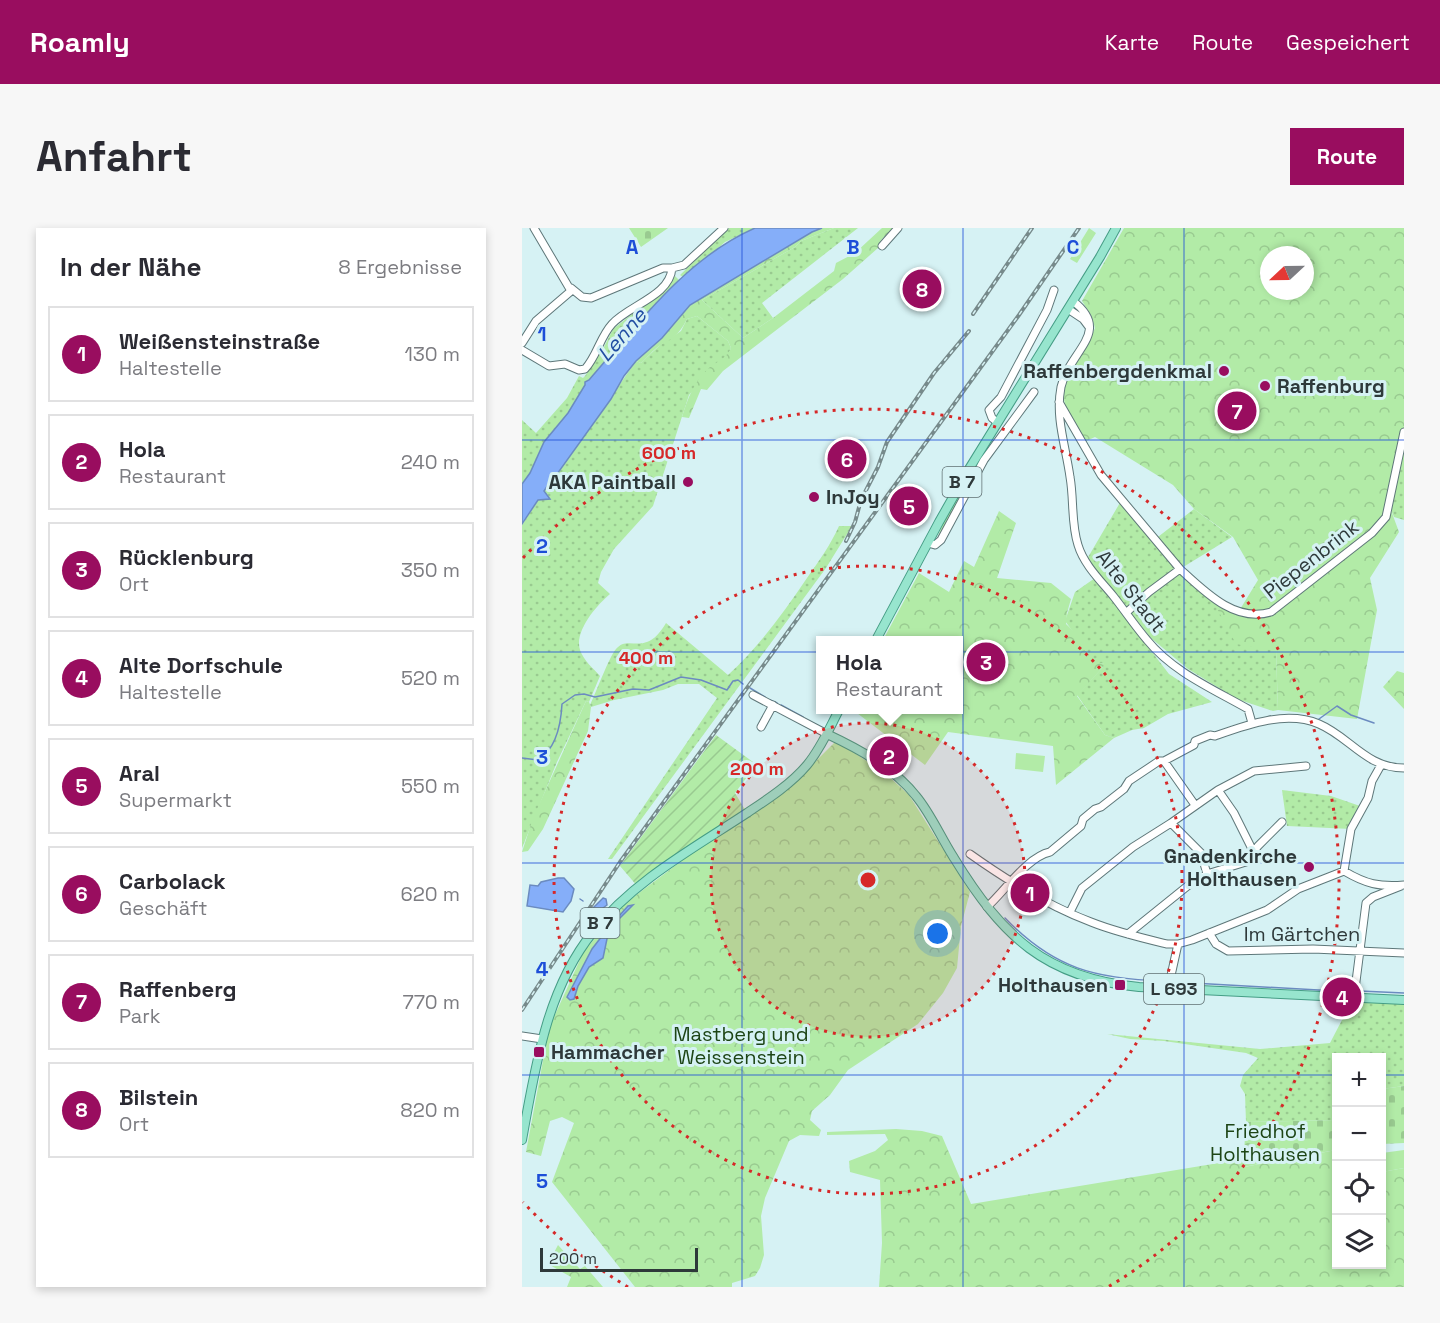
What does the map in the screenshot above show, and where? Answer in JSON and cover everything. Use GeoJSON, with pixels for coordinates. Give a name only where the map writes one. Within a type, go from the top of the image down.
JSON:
{"type":"FeatureCollection","features":[{"type":"Feature","properties":{"kind":"main road","name":"B 7"},"geometry":{"type":"LineString","coordinates":[[878,636],[997,422],[1071,305],[1116,228]]}},
{"type":"Feature","properties":{"kind":"main road","name":"B 7"},"geometry":{"type":"LineString","coordinates":[[522,1140],[542,1040],[571,967],[592,933],[613,909],[642,884],[784,787],[806,766],[827,734],[836,714]]}},
{"type":"Feature","properties":{"kind":"main road","name":"L 693"},"geometry":{"type":"LineString","coordinates":[[827,734],[879,763],[898,777],[916,795],[987,907],[1008,931],[1046,962],[1074,974],[1120,985],[1404,1000]]}},
{"type":"Feature","properties":{"kind":"street"},"geometry":{"type":"LineString","coordinates":[[534,228],[571,288],[585,298],[591,298],[658,270],[672,270],[684,265],[724,228]]}},
{"type":"Feature","properties":{"kind":"street"},"geometry":{"type":"LineString","coordinates":[[882,246],[898,228]]}},
{"type":"Feature","properties":{"kind":"street"},"geometry":{"type":"LineString","coordinates":[[522,350],[549,366],[565,364],[579,370],[585,369],[597,354],[612,323],[669,282],[672,270]]}},
{"type":"Feature","properties":{"kind":"street"},"geometry":{"type":"LineString","coordinates":[[522,343],[536,321],[568,295],[571,288]]}},
{"type":"Feature","properties":{"kind":"street"},"geometry":{"type":"LineString","coordinates":[[997,422],[992,418],[989,410],[1001,397],[1047,310],[1054,290]]}},
{"type":"Feature","properties":{"kind":"street","name":"Alte Stadt"},"geometry":{"type":"LineString","coordinates":[[1071,305],[1090,329],[1064,377],[1059,402],[1060,425],[1070,477],[1077,544],[1088,564],[1148,641],[1184,673],[1248,709],[1252,723]]}},
{"type":"Feature","properties":{"kind":"street"},"geometry":{"type":"LineString","coordinates":[[928,543],[935,545],[941,540],[984,460],[1034,392]]}},
{"type":"Feature","properties":{"kind":"street","name":"Piepenbrink"},"geometry":{"type":"LineString","coordinates":[[1059,402],[1101,476],[1180,569],[1212,599],[1249,615],[1260,616],[1271,612],[1372,533],[1386,517],[1404,432]]}},
{"type":"Feature","properties":{"kind":"street"},"geometry":{"type":"LineString","coordinates":[[1127,612],[1180,569]]}},
{"type":"Feature","properties":{"kind":"street"},"geometry":{"type":"LineString","coordinates":[[753,695],[827,734]]}},
{"type":"Feature","properties":{"kind":"street"},"geometry":{"type":"LineString","coordinates":[[761,727],[773,705]]}},
{"type":"Feature","properties":{"kind":"street"},"geometry":{"type":"LineString","coordinates":[[987,907],[1025,868],[1044,853],[1050,852],[1081,826],[1083,819],[1124,789],[1128,781],[1159,761],[1164,761],[1194,745],[1195,741],[1252,723],[1296,720],[1320,724],[1381,765],[1404,768]]}},
{"type":"Feature","properties":{"kind":"street"},"geometry":{"type":"LineString","coordinates":[[1164,761],[1195,805]]}},
{"type":"Feature","properties":{"kind":"street"},"geometry":{"type":"LineString","coordinates":[[1344,871],[1351,829],[1368,798],[1372,782],[1381,765]]}},
{"type":"Feature","properties":{"kind":"street"},"geometry":{"type":"LineString","coordinates":[[1070,912],[1082,888],[1133,846],[1172,823],[1218,790],[1254,771],[1306,766]]}},
{"type":"Feature","properties":{"kind":"street"},"geometry":{"type":"LineString","coordinates":[[1218,790],[1234,813],[1253,852]]}},
{"type":"Feature","properties":{"kind":"street"},"geometry":{"type":"LineString","coordinates":[[1128,934],[1195,880],[1246,861],[1282,822]]}},
{"type":"Feature","properties":{"kind":"street"},"geometry":{"type":"LineString","coordinates":[[1172,823],[1201,853],[1207,874]]}},
{"type":"Feature","properties":{"kind":"street"},"geometry":{"type":"LineString","coordinates":[[970,854],[1010,882],[1090,922],[1167,944],[1178,944],[1268,910],[1298,889],[1344,871]]}},
{"type":"Feature","properties":{"kind":"street"},"geometry":{"type":"LineString","coordinates":[[1344,871],[1359,880],[1378,886],[1403,885]]}},
{"type":"Feature","properties":{"kind":"street"},"geometry":{"type":"LineString","coordinates":[[1354,997],[1366,903],[1373,897],[1403,885]]}},
{"type":"Feature","properties":{"kind":"street","name":"Im Gärtchen"},"geometry":{"type":"LineString","coordinates":[[1209,933],[1216,944],[1228,951],[1360,950],[1404,953]]}},
{"type":"Feature","properties":{"kind":"street"},"geometry":{"type":"LineString","coordinates":[[1168,989],[1178,944]]}},
{"type":"Feature","properties":{"kind":"street"},"geometry":{"type":"LineString","coordinates":[[522,1035],[542,1040]]}},
{"type":"Feature","properties":{"kind":"green space"},"geometry":{"type":"Polygon","coordinates":[[[629,228],[668,228],[641,247],[629,228]]]}},
{"type":"Feature","properties":{"kind":"green space"},"geometry":{"type":"Polygon","coordinates":[[[729,228],[755,228],[725,242],[684,278],[680,275],[729,228]]]}},
{"type":"Feature","properties":{"kind":"green space"},"geometry":{"type":"Polygon","coordinates":[[[822,228],[834,228],[801,241],[795,247],[702,300],[743,338],[834,271],[836,263],[855,253],[882,228],[894,228],[881,240],[878,248],[843,279],[723,371],[707,390],[701,389],[689,418],[682,417],[689,397],[700,377],[725,357],[731,348],[728,341],[697,316],[687,319],[675,336],[641,363],[636,361],[662,338],[690,305],[822,228]]]}},
{"type":"Feature","properties":{"kind":"green space"},"geometry":{"type":"Polygon","coordinates":[[[834,228],[858,228],[762,303],[773,318],[743,338],[702,300],[795,247],[801,241],[834,228]]]}},
{"type":"Feature","properties":{"kind":"green space"},"geometry":{"type":"Polygon","coordinates":[[[1089,228],[1096,233],[1077,263],[1070,259],[1089,228]]]}},
{"type":"Feature","properties":{"kind":"green space"},"geometry":{"type":"Polygon","coordinates":[[[1124,228],[1404,228],[1404,433],[1389,505],[1399,532],[1370,578],[1377,610],[1357,719],[1278,710],[1276,651],[1236,644],[1212,599],[1239,611],[1258,580],[1233,537],[1194,509],[1173,485],[1095,437],[1082,443],[1066,410],[1064,392],[1071,370],[1095,328],[1091,315],[1082,301],[1124,228]]]}},
{"type":"Feature","properties":{"kind":"green space"},"geometry":{"type":"Polygon","coordinates":[[[675,276],[680,281],[632,328],[589,381],[585,382],[586,385],[568,413],[544,442],[530,473],[522,484],[522,420],[536,433],[567,398],[579,376],[583,378],[585,376],[602,351],[613,329],[669,285],[675,276]]]}},
{"type":"Feature","properties":{"kind":"green space"},"geometry":{"type":"Polygon","coordinates":[[[697,316],[728,341],[731,348],[729,353],[689,395],[653,506],[614,549],[601,572],[598,583],[610,594],[588,619],[580,635],[579,643],[584,658],[600,676],[557,762],[522,848],[522,525],[548,485],[552,487],[554,478],[557,477],[636,361],[641,363],[660,345],[681,331],[687,319],[697,316]]]}},
{"type":"Feature","properties":{"kind":"green space"},"geometry":{"type":"Polygon","coordinates":[[[1404,432],[1404,520],[1394,517],[1389,505],[1404,432]]]}},
{"type":"Feature","properties":{"kind":"green space"},"geometry":{"type":"Polygon","coordinates":[[[984,452],[986,454],[936,541],[944,521],[984,452]]]}},
{"type":"Feature","properties":{"kind":"green space"},"geometry":{"type":"Polygon","coordinates":[[[1121,501],[1154,540],[1194,509],[1232,537],[1180,569],[1276,651],[1278,710],[1273,711],[1237,699],[1188,669],[1151,638],[1087,559],[1121,501]]]}},
{"type":"Feature","properties":{"kind":"green space"},"geometry":{"type":"Polygon","coordinates":[[[999,511],[1016,523],[997,578],[1051,583],[1071,599],[1066,624],[1084,641],[1085,650],[1094,661],[1104,664],[1077,696],[1105,735],[1114,738],[1056,785],[1053,746],[948,732],[925,765],[858,714],[963,714],[963,636],[885,636],[919,573],[949,592],[964,561],[974,567],[999,511]]]}},
{"type":"Feature","properties":{"kind":"green space"},"geometry":{"type":"Polygon","coordinates":[[[839,526],[852,526],[826,568],[612,859],[608,859],[717,698],[699,684],[678,684],[663,690],[591,707],[616,649],[626,643],[638,644],[651,640],[666,623],[728,675],[761,641],[780,616],[839,526]]]}},
{"type":"Feature","properties":{"kind":"green space"},"geometry":{"type":"Polygon","coordinates":[[[1095,578],[1169,674],[1212,702],[1168,714],[1144,728],[1132,730],[1114,738],[1105,735],[1077,695],[1104,664],[1094,662],[1085,650],[1084,642],[1065,621],[1075,592],[1095,578]]]}},
{"type":"Feature","properties":{"kind":"green space"},"geometry":{"type":"Polygon","coordinates":[[[1397,671],[1404,673],[1404,709],[1383,687],[1397,671]]]}},
{"type":"Feature","properties":{"kind":"green space"},"geometry":{"type":"Polygon","coordinates":[[[586,701],[591,707],[588,731],[543,829],[528,851],[522,852],[533,818],[586,701]]]}},
{"type":"Feature","properties":{"kind":"green space"},"geometry":{"type":"Polygon","coordinates":[[[716,735],[753,762],[747,769],[750,773],[735,793],[747,813],[638,887],[620,866],[716,735]]]}},
{"type":"Feature","properties":{"kind":"green space","name":"Mastberg und Weissenstein"},"geometry":{"type":"Polygon","coordinates":[[[836,741],[885,773],[909,795],[970,892],[961,926],[957,968],[943,993],[918,1024],[848,1070],[830,1095],[812,1111],[810,1120],[821,1130],[819,1136],[800,1135],[789,1141],[765,1198],[761,1216],[764,1255],[755,1276],[732,1283],[732,1287],[635,1287],[552,1182],[574,1123],[562,1117],[550,1121],[541,1156],[526,1152],[549,1028],[583,953],[619,908],[802,775],[836,741]]]}},
{"type":"Feature","properties":{"kind":"green space"},"geometry":{"type":"Polygon","coordinates":[[[1016,753],[1045,756],[1043,772],[1015,769],[1016,753]]]}},
{"type":"Feature","properties":{"kind":"green space"},"geometry":{"type":"Polygon","coordinates":[[[1282,790],[1331,796],[1360,806],[1351,829],[1287,826],[1282,790]]]}},
{"type":"Feature","properties":{"kind":"green space"},"geometry":{"type":"Polygon","coordinates":[[[1354,997],[1404,1000],[1404,1086],[1386,1088],[1386,1053],[1332,1053],[1332,1120],[1246,1122],[1245,1094],[1240,1086],[1243,1075],[1258,1058],[1246,1053],[1164,1041],[1130,1039],[1107,1034],[1260,1049],[1330,1043],[1354,997]]]}},
{"type":"Feature","properties":{"kind":"green space"},"geometry":{"type":"Polygon","coordinates":[[[1404,1086],[1404,1143],[1386,1144],[1386,1088],[1404,1086]]]}},
{"type":"Feature","properties":{"kind":"green space","name":"Friedhof Holthausen"},"geometry":{"type":"Polygon","coordinates":[[[1332,1120],[1332,1151],[1243,1167],[1246,1122],[1332,1120]]]}},
{"type":"Feature","properties":{"kind":"green space"},"geometry":{"type":"Polygon","coordinates":[[[896,1129],[922,1131],[942,1136],[971,1204],[1243,1159],[1244,1167],[1332,1151],[1332,1269],[1386,1269],[1386,1171],[1404,1168],[1404,1287],[879,1287],[882,1243],[880,1180],[850,1172],[849,1161],[875,1151],[888,1140],[885,1134],[827,1135],[827,1132],[896,1129]]]}},
{"type":"Feature","properties":{"kind":"green space"},"geometry":{"type":"Polygon","coordinates":[[[1404,1150],[1404,1168],[1386,1171],[1386,1152],[1404,1150]]]}},
{"type":"Feature","properties":{"kind":"green space"},"geometry":{"type":"Polygon","coordinates":[[[558,1245],[580,1269],[585,1266],[603,1287],[567,1287],[571,1277],[548,1264],[558,1245]]]}},
{"type":"Feature","properties":{"kind":"water"},"geometry":{"type":"Polygon","coordinates":[[[755,228],[822,228],[690,305],[662,338],[636,361],[624,376],[611,399],[557,474],[553,487],[548,485],[544,491],[550,499],[538,500],[522,524],[522,484],[530,473],[544,442],[568,413],[585,382],[644,316],[685,275],[730,241],[755,228]]]}},
{"type":"Feature","properties":{"kind":"water"},"geometry":{"type":"Polygon","coordinates":[[[564,878],[574,889],[571,901],[563,912],[527,906],[530,885],[538,886],[541,882],[564,878]]]}},
{"type":"Feature","properties":{"kind":"water"},"geometry":{"type":"Polygon","coordinates":[[[603,898],[606,899],[607,905],[585,928],[582,925],[592,909],[603,898]]]}},
{"type":"Feature","properties":{"kind":"water"},"geometry":{"type":"Polygon","coordinates":[[[633,905],[608,934],[603,958],[589,967],[578,986],[574,999],[570,1000],[567,997],[592,949],[616,918],[616,914],[620,915],[628,906],[633,905]]]}},
{"type":"Feature","properties":{"kind":"waterway"},"geometry":{"type":"LineString","coordinates":[[522,758],[538,760],[544,755],[559,727],[562,704],[575,695],[584,694],[595,697],[633,689],[649,690],[681,677],[701,680],[727,690],[733,681],[738,680],[743,684]]}},
{"type":"Feature","properties":{"kind":"waterway"},"geometry":{"type":"LineString","coordinates":[[750,688],[765,697]]}},
{"type":"Feature","properties":{"kind":"waterway"},"geometry":{"type":"LineString","coordinates":[[770,700],[777,703]]}},
{"type":"Feature","properties":{"kind":"waterway"},"geometry":{"type":"LineString","coordinates":[[781,705],[803,717]]}},
{"type":"Feature","properties":{"kind":"waterway"},"geometry":{"type":"LineString","coordinates":[[1319,719],[1337,706],[1351,715],[1374,723]]}},
{"type":"Feature","properties":{"kind":"waterway"},"geometry":{"type":"LineString","coordinates":[[1005,918],[1041,949],[1077,968],[1117,977],[1164,981]]}},
{"type":"Feature","properties":{"kind":"waterway"},"geometry":{"type":"LineString","coordinates":[[1175,982],[1336,991]]}},
{"type":"Feature","properties":{"kind":"waterway"},"geometry":{"type":"LineString","coordinates":[[1360,991],[1404,993]]}},
{"type":"Feature","properties":{"kind":"railway"},"geometry":{"type":"LineString","coordinates":[[973,314],[1032,228]]}},
{"type":"Feature","properties":{"kind":"railway"},"geometry":{"type":"LineString","coordinates":[[522,1010],[620,862],[1019,315],[1079,228]]}},
{"type":"Feature","properties":{"kind":"railway"},"geometry":{"type":"LineString","coordinates":[[846,541],[855,522],[861,500],[878,467],[887,442],[934,373],[969,331]]}},
{"type":"Feature","properties":{"kind":"place","name":"Bilstein"},"geometry":{"type":"Point","coordinates":[922,289]}},
{"type":"Feature","properties":{"kind":"place","name":"Raffenbergdenkmal"},"geometry":{"type":"Point","coordinates":[1224,371]}},
{"type":"Feature","properties":{"kind":"place","name":"Raffenburg"},"geometry":{"type":"Point","coordinates":[1265,386]}},
{"type":"Feature","properties":{"kind":"place","name":"Raffenberg"},"geometry":{"type":"Point","coordinates":[1237,411]}},
{"type":"Feature","properties":{"kind":"place","name":"Carbolack"},"geometry":{"type":"Point","coordinates":[847,459]}},
{"type":"Feature","properties":{"kind":"place","name":"AKA Paintball"},"geometry":{"type":"Point","coordinates":[688,482]}},
{"type":"Feature","properties":{"kind":"place","name":"InJoy"},"geometry":{"type":"Point","coordinates":[814,497]}},
{"type":"Feature","properties":{"kind":"place","name":"Aral"},"geometry":{"type":"Point","coordinates":[909,506]}},
{"type":"Feature","properties":{"kind":"place","name":"Rücklenburg"},"geometry":{"type":"Point","coordinates":[986,662]}},
{"type":"Feature","properties":{"kind":"place","name":"Hola"},"geometry":{"type":"Point","coordinates":[889,756]}},
{"type":"Feature","properties":{"kind":"place","name":"Gnadenkirche Holthausen"},"geometry":{"type":"Point","coordinates":[1309,867]}},
{"type":"Feature","properties":{"kind":"place","name":"Weißensteinstraße"},"geometry":{"type":"Point","coordinates":[1030,893]}},
{"type":"Feature","properties":{"kind":"place","name":"Holthausen"},"geometry":{"type":"Point","coordinates":[1120,985]}},
{"type":"Feature","properties":{"kind":"place","name":"Alte Dorfschule"},"geometry":{"type":"Point","coordinates":[1342,997]}},
{"type":"Feature","properties":{"kind":"place","name":"Hammacher"},"geometry":{"type":"Point","coordinates":[539,1052]}},
{"type":"Feature","properties":{"kind":"water label","name":"Lenne"},"geometry":{"type":"Point","coordinates":[622,335]}}]}
